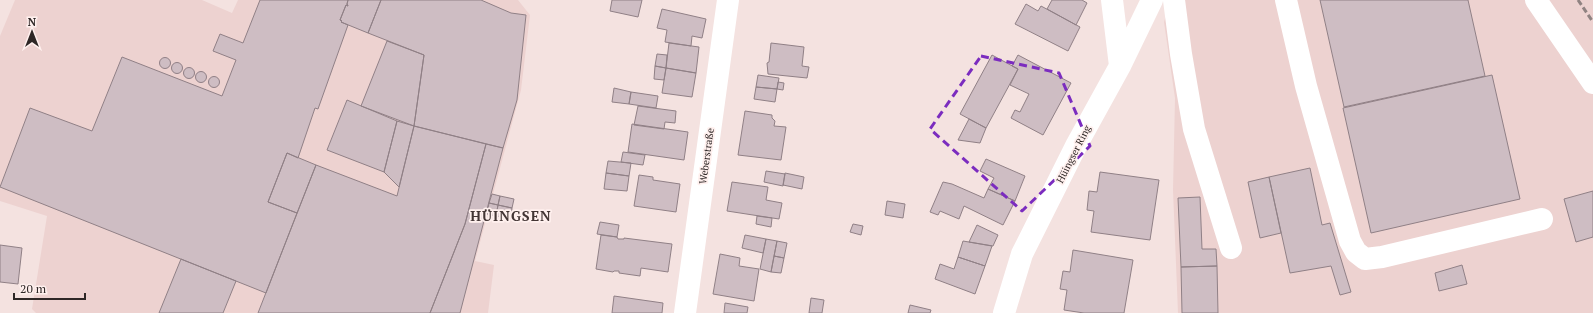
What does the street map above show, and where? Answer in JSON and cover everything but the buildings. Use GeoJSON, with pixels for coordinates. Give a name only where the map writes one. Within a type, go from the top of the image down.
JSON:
{"type":"FeatureCollection","features":[{"type":"Feature","properties":{"kind":"street","name":"Weberstraße"},"geometry":{"type":"LineString","coordinates":[[684,313],[728,0]]}},
{"type":"Feature","properties":{"kind":"street"},"geometry":{"type":"LineString","coordinates":[[1112,0],[1120,66]]}},
{"type":"Feature","properties":{"kind":"street","name":"Hüingser Ring"},"geometry":{"type":"LineString","coordinates":[[1004,313],[1022,254],[1077,144],[1120,66],[1152,0]]}},
{"type":"Feature","properties":{"kind":"street"},"geometry":{"type":"LineString","coordinates":[[1174,0],[1181,54],[1194,128],[1231,248]]}},
{"type":"Feature","properties":{"kind":"street"},"geometry":{"type":"LineString","coordinates":[[1286,0],[1306,86],[1350,240],[1356,252],[1365,259],[1382,257],[1542,219]]}},
{"type":"Feature","properties":{"kind":"street"},"geometry":{"type":"LineString","coordinates":[[1536,0],[1593,83]]}},
{"type":"Feature","properties":{"kind":"highlighted area"},"geometry":{"type":"Polygon","coordinates":[[[981,56],[1059,73],[1090,146],[1022,211],[930,129],[981,56]]]}},
{"type":"Feature","properties":{"kind":"shaded area"},"geometry":{"type":"Polygon","coordinates":[[[15,0],[202,0],[232,13],[238,0],[518,0],[530,15],[521,90],[475,261],[494,265],[488,313],[36,313],[32,309],[47,216],[0,201],[0,36],[15,0]]]}},
{"type":"Feature","properties":{"kind":"shaded area"},"geometry":{"type":"Polygon","coordinates":[[[1171,0],[1593,0],[1593,313],[1178,313],[1173,190],[1175,98],[1164,22],[1171,0]]]}},
{"type":"Feature","properties":{"kind":"railway"},"geometry":{"type":"LineString","coordinates":[[1578,0],[1593,22]]}},
{"type":"Feature","properties":{"kind":"district","name":"HÜINGSEN"},"geometry":{"type":"Point","coordinates":[511,216]}}]}
